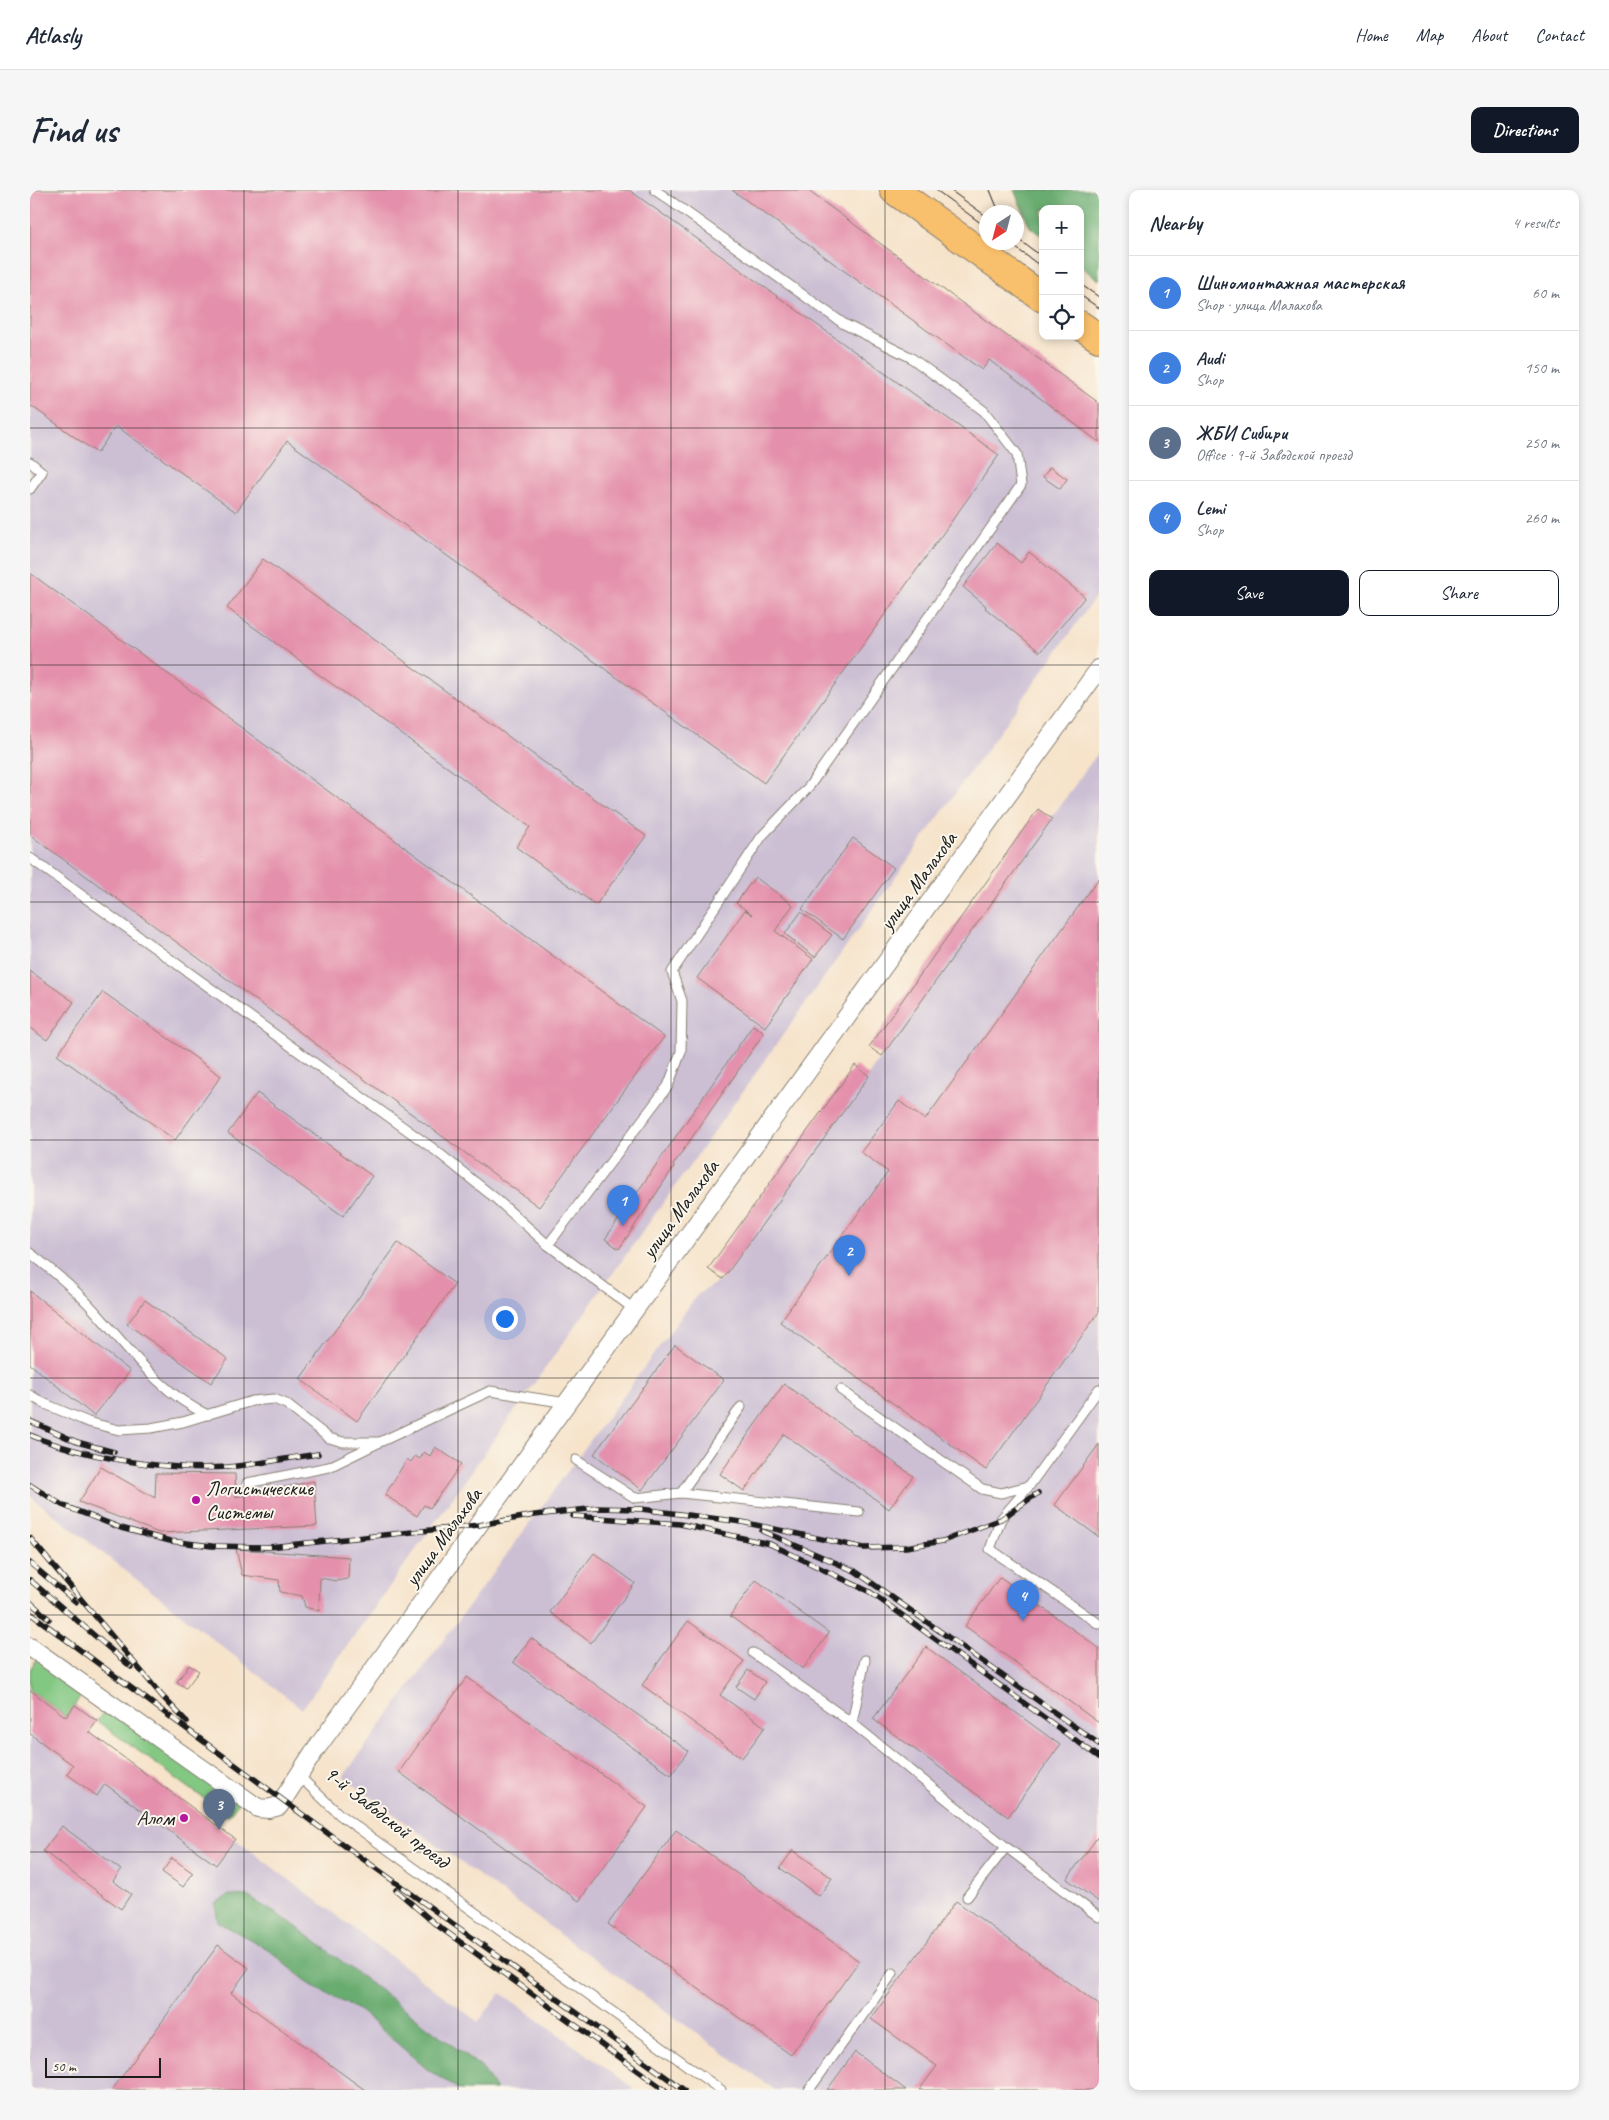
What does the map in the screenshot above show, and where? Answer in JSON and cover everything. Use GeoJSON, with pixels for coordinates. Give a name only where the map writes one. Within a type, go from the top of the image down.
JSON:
{"type":"FeatureCollection","features":[{"type":"Feature","properties":{"kind":"main road"},"geometry":{"type":"LineString","coordinates":[[894,190],[1039,295]]}},
{"type":"Feature","properties":{"kind":"main road"},"geometry":{"type":"LineString","coordinates":[[1084,328],[1099,338]]}},
{"type":"Feature","properties":{"kind":"street","name":"улица Малахова"},"geometry":{"type":"LineString","coordinates":[[299,1776],[1099,669]]}},
{"type":"Feature","properties":{"kind":"street","name":"9-й Заводской проезд"},"geometry":{"type":"LineString","coordinates":[[30,1647],[258,1808],[268,1809],[279,1806],[299,1776]]}},
{"type":"Feature","properties":{"kind":"lane"},"geometry":{"type":"LineString","coordinates":[[548,1245],[668,1086],[681,1052],[682,1000],[672,972],[762,836],[808,788],[1021,485],[1017,454],[984,411],[910,357],[844,324],[655,190]]}},
{"type":"Feature","properties":{"kind":"lane"},"geometry":{"type":"LineString","coordinates":[[30,462],[42,472],[30,488]]}},
{"type":"Feature","properties":{"kind":"lane"},"geometry":{"type":"LineString","coordinates":[[30,858],[435,1150],[495,1198],[548,1245],[635,1310]]}},
{"type":"Feature","properties":{"kind":"lane"},"geometry":{"type":"LineString","coordinates":[[30,1253],[92,1307],[134,1356],[165,1388],[189,1407],[208,1415]]}},
{"type":"Feature","properties":{"kind":"lane"},"geometry":{"type":"LineString","coordinates":[[1099,1389],[1029,1486],[1001,1519],[990,1548],[1099,1624]]}},
{"type":"Feature","properties":{"kind":"lane"},"geometry":{"type":"LineString","coordinates":[[247,1483],[329,1467],[490,1390],[567,1404]]}},
{"type":"Feature","properties":{"kind":"lane"},"geometry":{"type":"LineString","coordinates":[[842,1390],[982,1489],[1001,1493],[1029,1486]]}},
{"type":"Feature","properties":{"kind":"lane"},"geometry":{"type":"LineString","coordinates":[[30,1395],[43,1403],[88,1422],[119,1430],[151,1428],[183,1422],[252,1401],[274,1399],[286,1404],[329,1438],[343,1442],[380,1442]]}},
{"type":"Feature","properties":{"kind":"lane"},"geometry":{"type":"LineString","coordinates":[[681,1493],[741,1407]]}},
{"type":"Feature","properties":{"kind":"lane"},"geometry":{"type":"LineString","coordinates":[[576,1460],[635,1498],[681,1493],[858,1512]]}},
{"type":"Feature","properties":{"kind":"lane"},"geometry":{"type":"LineString","coordinates":[[753,1653],[852,1723],[1006,1847],[1099,1917]]}},
{"type":"Feature","properties":{"kind":"lane"},"geometry":{"type":"LineString","coordinates":[[852,1723],[865,1660]]}},
{"type":"Feature","properties":{"kind":"lane","name":"9-й Заводской проезд"},"geometry":{"type":"LineString","coordinates":[[299,1776],[340,1815],[721,2090]]}},
{"type":"Feature","properties":{"kind":"lane"},"geometry":{"type":"LineString","coordinates":[[967,1897],[1006,1847]]}},
{"type":"Feature","properties":{"kind":"lane"},"geometry":{"type":"LineString","coordinates":[[809,2090],[893,1973]]}},
{"type":"Feature","properties":{"kind":"shaded area"},"geometry":{"type":"Polygon","coordinates":[[[30,190],[807,190],[1099,403],[1099,592],[302,1709],[30,1496],[30,190]]]}},
{"type":"Feature","properties":{"kind":"shaded area"},"geometry":{"type":"Polygon","coordinates":[[[1099,751],[1099,2090],[775,2090],[343,1777],[698,1294],[723,1279],[1099,751]]]}},
{"type":"Feature","properties":{"kind":"shaded area"},"geometry":{"type":"Polygon","coordinates":[[[30,1690],[235,1839],[478,2022],[501,1993],[636,2090],[30,2090],[30,1690]]]}},
{"type":"Feature","properties":{"kind":"green space"},"geometry":{"type":"Polygon","coordinates":[[[1014,190],[1099,190],[1099,280],[1084,269],[1084,205],[1039,205],[1039,234],[1030,227],[1024,213],[1024,205],[1020,205],[1014,190]]]}},
{"type":"Feature","properties":{"kind":"green space"},"geometry":{"type":"Polygon","coordinates":[[[37,1659],[83,1693],[66,1717],[30,1690],[30,1669],[37,1659]]]}},
{"type":"Feature","properties":{"kind":"green space"},"geometry":{"type":"Polygon","coordinates":[[[107,1708],[238,1803],[228,1816],[97,1721],[107,1708]]]}},
{"type":"Feature","properties":{"kind":"green space"},"geometry":{"type":"Polygon","coordinates":[[[230,1895],[247,1896],[290,1922],[482,2068],[496,2090],[460,2090],[428,2070],[360,2011],[311,1985],[268,1949],[218,1922],[215,1903],[230,1895]]]}},
{"type":"Feature","properties":{"kind":"building"},"geometry":{"type":"Polygon","coordinates":[[[30,190],[629,190],[999,455],[764,783],[287,441],[236,512],[116,426],[97,453],[30,405],[30,190]]]}},
{"type":"Feature","properties":{"kind":"building"},"geometry":{"type":"Polygon","coordinates":[[[732,190],[807,190],[1099,403],[1099,442],[989,360],[982,370],[732,190]]]}},
{"type":"Feature","properties":{"kind":"building"},"geometry":{"type":"Polygon","coordinates":[[[1050,467],[1067,479],[1060,489],[1043,477],[1050,467]]]}},
{"type":"Feature","properties":{"kind":"building"},"geometry":{"type":"Polygon","coordinates":[[[997,543],[1021,563],[1029,552],[1085,597],[1040,652],[985,608],[986,606],[963,587],[997,543]]]}},
{"type":"Feature","properties":{"kind":"building"},"geometry":{"type":"Polygon","coordinates":[[[263,559],[646,836],[596,905],[516,847],[530,827],[227,608],[263,559]]]}},
{"type":"Feature","properties":{"kind":"building"},"geometry":{"type":"Polygon","coordinates":[[[30,573],[664,1037],[539,1207],[30,835],[30,573]]]}},
{"type":"Feature","properties":{"kind":"building"},"geometry":{"type":"Polygon","coordinates":[[[1038,809],[1052,819],[882,1056],[869,1047],[1038,809]]]}},
{"type":"Feature","properties":{"kind":"building"},"geometry":{"type":"Polygon","coordinates":[[[853,838],[894,868],[843,939],[802,909],[853,838]]]}},
{"type":"Feature","properties":{"kind":"building"},"geometry":{"type":"Polygon","coordinates":[[[755,877],[793,905],[775,931],[813,959],[765,1027],[697,978],[745,910],[753,915],[736,903],[755,877]]]}},
{"type":"Feature","properties":{"kind":"building"},"geometry":{"type":"Polygon","coordinates":[[[1099,878],[1099,1312],[986,1470],[780,1322],[888,1172],[861,1152],[899,1101],[925,1120],[1099,878]]]}},
{"type":"Feature","properties":{"kind":"building"},"geometry":{"type":"Polygon","coordinates":[[[801,912],[832,935],[815,957],[785,934],[801,912]]]}},
{"type":"Feature","properties":{"kind":"building"},"geometry":{"type":"Polygon","coordinates":[[[30,971],[74,1002],[47,1040],[30,1028],[30,971]]]}},
{"type":"Feature","properties":{"kind":"building"},"geometry":{"type":"Polygon","coordinates":[[[103,992],[221,1076],[175,1140],[57,1055],[103,992]]]}},
{"type":"Feature","properties":{"kind":"building"},"geometry":{"type":"Polygon","coordinates":[[[753,1025],[764,1033],[673,1165],[674,1167],[619,1249],[605,1239],[753,1025]]]}},
{"type":"Feature","properties":{"kind":"building"},"geometry":{"type":"Polygon","coordinates":[[[855,1065],[869,1076],[723,1279],[708,1269],[855,1065]]]}},
{"type":"Feature","properties":{"kind":"building"},"geometry":{"type":"Polygon","coordinates":[[[257,1093],[372,1176],[343,1216],[228,1133],[257,1093]]]}},
{"type":"Feature","properties":{"kind":"building"},"geometry":{"type":"Polygon","coordinates":[[[398,1243],[455,1284],[357,1421],[300,1379],[398,1243]]]}},
{"type":"Feature","properties":{"kind":"building"},"geometry":{"type":"Polygon","coordinates":[[[30,1291],[130,1371],[94,1416],[30,1364],[30,1291]]]}},
{"type":"Feature","properties":{"kind":"building"},"geometry":{"type":"Polygon","coordinates":[[[145,1300],[228,1359],[211,1383],[127,1324],[145,1300]]]}},
{"type":"Feature","properties":{"kind":"building"},"geometry":{"type":"Polygon","coordinates":[[[675,1345],[724,1380],[642,1490],[594,1454],[675,1345]]]}},
{"type":"Feature","properties":{"kind":"building"},"geometry":{"type":"Polygon","coordinates":[[[784,1384],[913,1476],[889,1509],[784,1434],[744,1491],[720,1474],[784,1384]]]}},
{"type":"Feature","properties":{"kind":"building"},"geometry":{"type":"Polygon","coordinates":[[[1099,1444],[1099,1537],[1055,1505],[1099,1444]]]}},
{"type":"Feature","properties":{"kind":"building"},"geometry":{"type":"Polygon","coordinates":[[[435,1447],[461,1464],[430,1508],[424,1505],[417,1516],[385,1495],[407,1459],[411,1462],[415,1456],[420,1459],[424,1452],[430,1456],[435,1447]]]}},
{"type":"Feature","properties":{"kind":"building"},"geometry":{"type":"Polygon","coordinates":[[[101,1467],[155,1498],[156,1473],[235,1474],[236,1497],[314,1481],[317,1526],[159,1533],[79,1502],[101,1467]]]}},
{"type":"Feature","properties":{"kind":"building"},"geometry":{"type":"Polygon","coordinates":[[[236,1549],[349,1557],[348,1579],[336,1581],[320,1578],[319,1611],[305,1607],[302,1596],[280,1592],[279,1580],[242,1575],[236,1549]]]}},
{"type":"Feature","properties":{"kind":"building"},"geometry":{"type":"Polygon","coordinates":[[[594,1553],[635,1583],[591,1643],[550,1612],[594,1553]]]}},
{"type":"Feature","properties":{"kind":"building"},"geometry":{"type":"Polygon","coordinates":[[[1000,1577],[1099,1648],[1099,1723],[965,1626],[1000,1577]]]}},
{"type":"Feature","properties":{"kind":"building"},"geometry":{"type":"Polygon","coordinates":[[[756,1580],[829,1633],[803,1669],[730,1616],[756,1580]]]}},
{"type":"Feature","properties":{"kind":"building"},"geometry":{"type":"Polygon","coordinates":[[[688,1621],[744,1661],[720,1695],[765,1727],[742,1758],[642,1685],[688,1621]]]}},
{"type":"Feature","properties":{"kind":"building"},"geometry":{"type":"Polygon","coordinates":[[[531,1638],[688,1751],[671,1775],[513,1662],[531,1638]]]}},
{"type":"Feature","properties":{"kind":"building"},"geometry":{"type":"Polygon","coordinates":[[[926,1647],[1060,1745],[1008,1817],[873,1719],[926,1647]]]}},
{"type":"Feature","properties":{"kind":"building"},"geometry":{"type":"Polygon","coordinates":[[[189,1665],[199,1671],[186,1688],[177,1682],[189,1665]]]}},
{"type":"Feature","properties":{"kind":"building"},"geometry":{"type":"Polygon","coordinates":[[[748,1670],[765,1682],[754,1699],[736,1687],[748,1670]]]}},
{"type":"Feature","properties":{"kind":"building"},"geometry":{"type":"Polygon","coordinates":[[[467,1677],[647,1807],[579,1901],[399,1772],[467,1677]]]}},
{"type":"Feature","properties":{"kind":"building"},"geometry":{"type":"Polygon","coordinates":[[[30,1690],[66,1717],[75,1705],[97,1721],[89,1732],[235,1839],[216,1865],[105,1784],[97,1796],[67,1774],[73,1765],[30,1734],[30,1690]]]}},
{"type":"Feature","properties":{"kind":"building"},"geometry":{"type":"Polygon","coordinates":[[[62,1826],[121,1870],[113,1881],[131,1894],[121,1909],[43,1851],[62,1826]]]}},
{"type":"Feature","properties":{"kind":"building"},"geometry":{"type":"Polygon","coordinates":[[[676,1830],[859,1961],[791,2055],[608,1924],[676,1830]]]}},
{"type":"Feature","properties":{"kind":"building"},"geometry":{"type":"Polygon","coordinates":[[[1099,1835],[1099,1902],[1067,1879],[1099,1835]]]}},
{"type":"Feature","properties":{"kind":"building"},"geometry":{"type":"Polygon","coordinates":[[[793,1850],[832,1878],[819,1896],[780,1868],[793,1850]]]}},
{"type":"Feature","properties":{"kind":"building"},"geometry":{"type":"Polygon","coordinates":[[[172,1858],[193,1873],[183,1887],[162,1872],[172,1858]]]}},
{"type":"Feature","properties":{"kind":"building"},"geometry":{"type":"Polygon","coordinates":[[[956,1901],[1099,2005],[1099,2090],[919,2090],[937,2066],[871,2019],[956,1901]]]}},
{"type":"Feature","properties":{"kind":"building"},"geometry":{"type":"Polygon","coordinates":[[[218,1945],[249,1968],[231,1993],[365,2090],[112,2090],[218,1945]]]}},
{"type":"Feature","properties":{"kind":"building"},"geometry":{"type":"Polygon","coordinates":[[[855,2052],[906,2090],[827,2090],[855,2052]]]}},
{"type":"Feature","properties":{"kind":"tram line"},"geometry":{"type":"LineString","coordinates":[[936,190],[979,222]]}},
{"type":"Feature","properties":{"kind":"tram line"},"geometry":{"type":"LineString","coordinates":[[950,190],[979,211]]}},
{"type":"Feature","properties":{"kind":"tram line"},"geometry":{"type":"LineString","coordinates":[[990,190],[996,205]]}},
{"type":"Feature","properties":{"kind":"tram line"},"geometry":{"type":"LineString","coordinates":[[1024,244],[1039,254]]}},
{"type":"Feature","properties":{"kind":"tram line"},"geometry":{"type":"LineString","coordinates":[[1019,250],[1039,265]]}},
{"type":"Feature","properties":{"kind":"tram line"},"geometry":{"type":"LineString","coordinates":[[1084,287],[1099,297]]}},
{"type":"Feature","properties":{"kind":"tram line"},"geometry":{"type":"LineString","coordinates":[[1084,298],[1099,308]]}},
{"type":"Feature","properties":{"kind":"railway"},"geometry":{"type":"LineString","coordinates":[[30,1421],[77,1442],[114,1452]]}},
{"type":"Feature","properties":{"kind":"railway"},"geometry":{"type":"LineString","coordinates":[[30,1435],[101,1456],[153,1465],[179,1467],[228,1467],[318,1454]]}},
{"type":"Feature","properties":{"kind":"railway"},"geometry":{"type":"LineString","coordinates":[[30,1485],[62,1505],[121,1528],[170,1541],[212,1546],[269,1547],[479,1525],[535,1515],[597,1508],[641,1509],[742,1522],[864,1548],[906,1547],[943,1541],[1001,1519],[1038,1493]]}},
{"type":"Feature","properties":{"kind":"railway"},"geometry":{"type":"LineString","coordinates":[[573,1516],[680,1524],[770,1544],[870,1592],[1099,1757]]}},
{"type":"Feature","properties":{"kind":"railway"},"geometry":{"type":"LineString","coordinates":[[762,1531],[855,1571],[1099,1744]]}},
{"type":"Feature","properties":{"kind":"railway"},"geometry":{"type":"LineString","coordinates":[[30,1538],[162,1696],[187,1722]]}},
{"type":"Feature","properties":{"kind":"railway"},"geometry":{"type":"LineString","coordinates":[[30,1563],[76,1602]]}},
{"type":"Feature","properties":{"kind":"railway"},"geometry":{"type":"LineString","coordinates":[[30,1580],[131,1667]]}},
{"type":"Feature","properties":{"kind":"railway"},"geometry":{"type":"LineString","coordinates":[[30,1602],[49,1619]]}},
{"type":"Feature","properties":{"kind":"railway"},"geometry":{"type":"LineString","coordinates":[[30,1613],[345,1846],[684,2090]]}},
{"type":"Feature","properties":{"kind":"railway"},"geometry":{"type":"LineString","coordinates":[[396,1890],[434,1923],[665,2090]]}},
{"type":"Feature","properties":{"kind":"place","name":"Шиномонтажная мастерская"},"geometry":{"type":"Point","coordinates":[623,1226]}},
{"type":"Feature","properties":{"kind":"place","name":"Audi"},"geometry":{"type":"Point","coordinates":[849,1276]}},
{"type":"Feature","properties":{"kind":"place","name":"Логистические Системы"},"geometry":{"type":"Point","coordinates":[196,1500]}},
{"type":"Feature","properties":{"kind":"place","name":"Lemi"},"geometry":{"type":"Point","coordinates":[1023,1621]}},
{"type":"Feature","properties":{"kind":"place","name":"Алом"},"geometry":{"type":"Point","coordinates":[184,1818]}},
{"type":"Feature","properties":{"kind":"place","name":"ЖБИ Сибири"},"geometry":{"type":"Point","coordinates":[219,1830]}}]}
